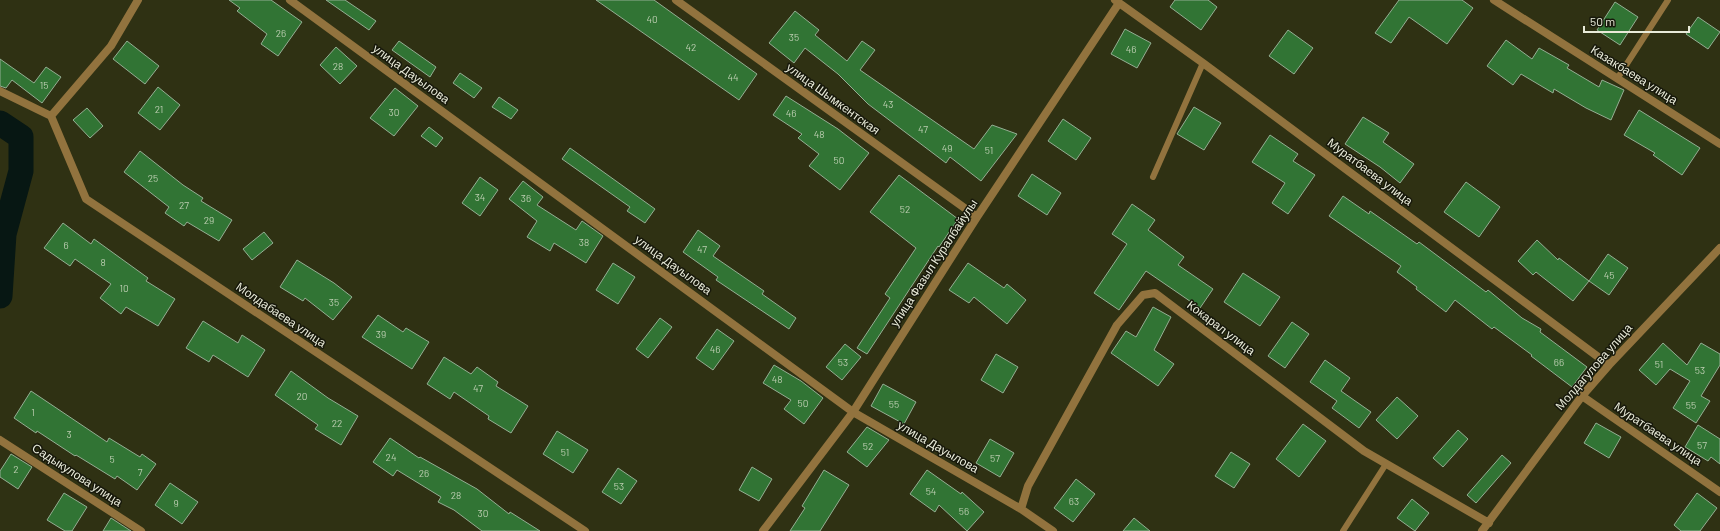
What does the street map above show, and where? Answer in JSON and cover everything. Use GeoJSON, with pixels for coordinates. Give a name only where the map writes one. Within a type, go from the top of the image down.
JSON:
{"type":"FeatureCollection","features":[{"type":"Feature","properties":{"kind":"street"},"geometry":{"type":"LineString","coordinates":[[0,91],[51,116],[112,46],[138,0]]}},
{"type":"Feature","properties":{"kind":"street","name":"улица Дауылова"},"geometry":{"type":"LineString","coordinates":[[290,0],[853,412],[1021,508],[1053,531]]}},
{"type":"Feature","properties":{"kind":"street","name":"улица Шымкентская"},"geometry":{"type":"LineString","coordinates":[[676,0],[977,217]]}},
{"type":"Feature","properties":{"kind":"street","name":"Казакбаева улица"},"geometry":{"type":"LineString","coordinates":[[1494,0],[1720,144]]}},
{"type":"Feature","properties":{"kind":"street","name":"улица Фазыл Куралбайулы"},"geometry":{"type":"LineString","coordinates":[[763,531],[853,412],[977,217],[1117,2]]}},
{"type":"Feature","properties":{"kind":"street","name":"Муратбаева улица"},"geometry":{"type":"LineString","coordinates":[[1117,2],[1203,63],[1609,364]]}},
{"type":"Feature","properties":{"kind":"street","name":"Молдабаева улица"},"geometry":{"type":"LineString","coordinates":[[51,116],[86,199],[585,531]]}},
{"type":"Feature","properties":{"kind":"street","name":"Молдагулова улица"},"geometry":{"type":"LineString","coordinates":[[1482,531],[1582,396],[1609,364],[1720,248]]}},
{"type":"Feature","properties":{"kind":"street","name":"Кокарал улица"},"geometry":{"type":"LineString","coordinates":[[1021,508],[1028,486],[1117,325],[1143,295],[1155,293],[1364,451],[1489,523]]}},
{"type":"Feature","properties":{"kind":"street","name":"Муратбаева улица"},"geometry":{"type":"LineString","coordinates":[[1582,396],[1720,492]]}},
{"type":"Feature","properties":{"kind":"street","name":"Садыкулова улица"},"geometry":{"type":"LineString","coordinates":[[0,440],[141,531]]}},
{"type":"Feature","properties":{"kind":"lane"},"geometry":{"type":"LineString","coordinates":[[1617,79],[1668,0]]}},
{"type":"Feature","properties":{"kind":"lane"},"geometry":{"type":"LineString","coordinates":[[1152,177],[1203,63]]}},
{"type":"Feature","properties":{"kind":"lane"},"geometry":{"type":"LineString","coordinates":[[1343,531],[1386,464]]}},
{"type":"Feature","properties":{"kind":"building"},"geometry":{"type":"Polygon","coordinates":[[[229,0],[271,0],[302,22],[278,56],[261,44],[267,34],[237,11],[240,8],[229,0]]]}},
{"type":"Feature","properties":{"kind":"building"},"geometry":{"type":"Polygon","coordinates":[[[326,0],[345,0],[376,21],[369,30],[326,0]]]}},
{"type":"Feature","properties":{"kind":"building"},"geometry":{"type":"Polygon","coordinates":[[[596,0],[654,0],[757,74],[739,100],[596,0]]]}},
{"type":"Feature","properties":{"kind":"building"},"geometry":{"type":"Polygon","coordinates":[[[1175,0],[1208,0],[1217,7],[1201,30],[1170,7],[1175,0]]]}},
{"type":"Feature","properties":{"kind":"building"},"geometry":{"type":"Polygon","coordinates":[[[1399,0],[1462,0],[1473,8],[1447,44],[1409,17],[1391,43],[1375,33],[1399,0]]]}},
{"type":"Feature","properties":{"kind":"building"},"geometry":{"type":"Polygon","coordinates":[[[1615,2],[1638,17],[1620,45],[1597,30],[1615,2]]]}},
{"type":"Feature","properties":{"kind":"building"},"geometry":{"type":"Polygon","coordinates":[[[795,11],[819,30],[815,35],[847,61],[862,41],[875,50],[860,70],[974,149],[992,125],[1017,134],[981,181],[950,157],[946,163],[868,104],[838,74],[805,48],[794,63],[769,43],[795,11]]]}},
{"type":"Feature","properties":{"kind":"building"},"geometry":{"type":"Polygon","coordinates":[[[1698,17],[1720,32],[1708,49],[1686,34],[1698,17]]]}},
{"type":"Feature","properties":{"kind":"building"},"geometry":{"type":"Polygon","coordinates":[[[1125,29],[1151,43],[1137,68],[1111,54],[1125,29]]]}},
{"type":"Feature","properties":{"kind":"building"},"geometry":{"type":"Polygon","coordinates":[[[1288,30],[1313,48],[1294,74],[1269,56],[1288,30]]]}},
{"type":"Feature","properties":{"kind":"building"},"geometry":{"type":"Polygon","coordinates":[[[1506,40],[1532,59],[1539,48],[1569,65],[1567,68],[1599,87],[1602,80],[1624,90],[1611,120],[1586,108],[1554,89],[1553,93],[1521,74],[1513,85],[1487,66],[1506,40]]]}},
{"type":"Feature","properties":{"kind":"building"},"geometry":{"type":"Polygon","coordinates":[[[127,41],[159,66],[145,84],[113,59],[127,41]]]}},
{"type":"Feature","properties":{"kind":"building"},"geometry":{"type":"Polygon","coordinates":[[[399,41],[436,67],[430,77],[392,50],[399,41]]]}},
{"type":"Feature","properties":{"kind":"building"},"geometry":{"type":"Polygon","coordinates":[[[336,47],[357,66],[340,84],[320,65],[336,47]]]}},
{"type":"Feature","properties":{"kind":"building"},"geometry":{"type":"Polygon","coordinates":[[[0,59],[34,83],[46,67],[61,77],[42,103],[12,80],[6,88],[0,86],[0,59]]]}},
{"type":"Feature","properties":{"kind":"building"},"geometry":{"type":"Polygon","coordinates":[[[460,73],[482,88],[474,98],[453,83],[460,73]]]}},
{"type":"Feature","properties":{"kind":"building"},"geometry":{"type":"Polygon","coordinates":[[[158,87],[180,105],[160,130],[138,113],[158,87]]]}},
{"type":"Feature","properties":{"kind":"building"},"geometry":{"type":"Polygon","coordinates":[[[395,88],[418,106],[394,136],[370,118],[395,88]]]}},
{"type":"Feature","properties":{"kind":"building"},"geometry":{"type":"Polygon","coordinates":[[[786,96],[838,129],[869,153],[840,190],[809,166],[819,154],[798,138],[802,134],[773,115],[786,96]]]}},
{"type":"Feature","properties":{"kind":"building"},"geometry":{"type":"Polygon","coordinates":[[[499,97],[518,110],[511,119],[492,107],[499,97]]]}},
{"type":"Feature","properties":{"kind":"building"},"geometry":{"type":"Polygon","coordinates":[[[1194,107],[1221,123],[1204,150],[1177,134],[1194,107]]]}},
{"type":"Feature","properties":{"kind":"building"},"geometry":{"type":"Polygon","coordinates":[[[87,108],[103,126],[90,138],[73,120],[87,108]]]}},
{"type":"Feature","properties":{"kind":"building"},"geometry":{"type":"Polygon","coordinates":[[[1639,110],[1700,148],[1682,175],[1653,155],[1655,153],[1624,135],[1639,110]]]}},
{"type":"Feature","properties":{"kind":"building"},"geometry":{"type":"Polygon","coordinates":[[[1363,117],[1389,133],[1383,142],[1414,164],[1400,183],[1380,167],[1345,144],[1363,117]]]}},
{"type":"Feature","properties":{"kind":"building"},"geometry":{"type":"Polygon","coordinates":[[[1063,119],[1091,138],[1076,160],[1048,141],[1063,119]]]}},
{"type":"Feature","properties":{"kind":"building"},"geometry":{"type":"Polygon","coordinates":[[[429,127],[443,138],[436,147],[421,136],[429,127]]]}},
{"type":"Feature","properties":{"kind":"building"},"geometry":{"type":"Polygon","coordinates":[[[1270,135],[1298,154],[1293,161],[1315,175],[1288,214],[1272,203],[1285,183],[1252,162],[1270,135]]]}},
{"type":"Feature","properties":{"kind":"building"},"geometry":{"type":"Polygon","coordinates":[[[570,148],[655,209],[645,223],[627,211],[630,207],[562,159],[570,148]]]}},
{"type":"Feature","properties":{"kind":"building"},"geometry":{"type":"Polygon","coordinates":[[[140,151],[183,185],[203,198],[201,201],[232,220],[219,241],[187,222],[184,226],[165,213],[169,207],[124,172],[140,151]]]}},
{"type":"Feature","properties":{"kind":"building"},"geometry":{"type":"Polygon","coordinates":[[[1032,174],[1061,193],[1047,215],[1018,196],[1032,174]]]}},
{"type":"Feature","properties":{"kind":"building"},"geometry":{"type":"Polygon","coordinates":[[[899,175],[958,219],[939,247],[938,246],[867,354],[857,348],[890,298],[885,294],[916,248],[870,212],[899,175]]]}},
{"type":"Feature","properties":{"kind":"building"},"geometry":{"type":"Polygon","coordinates":[[[480,177],[498,190],[480,216],[462,203],[480,177]]]}},
{"type":"Feature","properties":{"kind":"building"},"geometry":{"type":"Polygon","coordinates":[[[523,181],[543,197],[537,205],[576,230],[582,221],[603,236],[586,263],[554,243],[550,251],[527,237],[537,221],[509,199],[523,181]]]}},
{"type":"Feature","properties":{"kind":"building"},"geometry":{"type":"Polygon","coordinates":[[[1466,182],[1500,207],[1479,237],[1444,212],[1466,182]]]}},
{"type":"Feature","properties":{"kind":"building"},"geometry":{"type":"Polygon","coordinates":[[[1343,196],[1369,214],[1370,211],[1417,244],[1419,242],[1486,292],[1488,290],[1522,318],[1541,329],[1540,332],[1587,367],[1572,387],[1531,356],[1532,355],[1494,327],[1492,329],[1455,300],[1446,312],[1416,289],[1417,287],[1397,272],[1401,266],[1329,216],[1343,196]]]}},
{"type":"Feature","properties":{"kind":"building"},"geometry":{"type":"Polygon","coordinates":[[[1132,204],[1155,220],[1148,230],[1184,257],[1178,265],[1213,289],[1200,308],[1146,271],[1119,310],[1094,293],[1127,244],[1112,234],[1132,204]]]}},
{"type":"Feature","properties":{"kind":"building"},"geometry":{"type":"Polygon","coordinates":[[[63,223],[91,244],[94,239],[148,278],[146,281],[175,299],[158,326],[126,307],[121,314],[100,298],[111,284],[75,259],[70,266],[44,248],[63,223]]]}},
{"type":"Feature","properties":{"kind":"building"},"geometry":{"type":"Polygon","coordinates":[[[698,230],[720,246],[713,256],[764,291],[762,294],[796,318],[789,329],[716,280],[718,277],[683,252],[698,230]]]}},
{"type":"Feature","properties":{"kind":"building"},"geometry":{"type":"Polygon","coordinates":[[[264,232],[273,243],[252,260],[243,249],[264,232]]]}},
{"type":"Feature","properties":{"kind":"building"},"geometry":{"type":"Polygon","coordinates":[[[1537,240],[1558,260],[1559,258],[1589,281],[1573,301],[1536,272],[1533,275],[1518,261],[1537,240]]]}},
{"type":"Feature","properties":{"kind":"building"},"geometry":{"type":"Polygon","coordinates":[[[1608,254],[1628,268],[1609,295],[1589,281],[1608,254]]]}},
{"type":"Feature","properties":{"kind":"building"},"geometry":{"type":"Polygon","coordinates":[[[297,260],[334,283],[352,297],[333,320],[305,298],[303,301],[280,287],[297,260]]]}},
{"type":"Feature","properties":{"kind":"building"},"geometry":{"type":"Polygon","coordinates":[[[613,263],[635,277],[618,304],[596,290],[613,263]]]}},
{"type":"Feature","properties":{"kind":"building"},"geometry":{"type":"Polygon","coordinates":[[[968,263],[1004,288],[1007,284],[1026,300],[1007,324],[974,297],[969,303],[949,290],[968,263]]]}},
{"type":"Feature","properties":{"kind":"building"},"geometry":{"type":"Polygon","coordinates":[[[1243,273],[1280,297],[1260,326],[1224,302],[1243,273]]]}},
{"type":"Feature","properties":{"kind":"building"},"geometry":{"type":"Polygon","coordinates":[[[1153,307],[1171,317],[1154,350],[1174,364],[1158,386],[1111,353],[1126,331],[1136,337],[1153,307]]]}},
{"type":"Feature","properties":{"kind":"building"},"geometry":{"type":"Polygon","coordinates":[[[378,315],[403,332],[406,328],[429,342],[412,369],[362,337],[378,315]]]}},
{"type":"Feature","properties":{"kind":"building"},"geometry":{"type":"Polygon","coordinates":[[[660,318],[672,327],[648,358],[636,349],[660,318]]]}},
{"type":"Feature","properties":{"kind":"building"},"geometry":{"type":"Polygon","coordinates":[[[203,321],[238,343],[242,335],[265,350],[248,377],[213,355],[209,362],[186,348],[203,321]]]}},
{"type":"Feature","properties":{"kind":"building"},"geometry":{"type":"Polygon","coordinates":[[[1292,322],[1309,334],[1285,368],[1268,356],[1292,322]]]}},
{"type":"Feature","properties":{"kind":"building"},"geometry":{"type":"Polygon","coordinates":[[[717,329],[734,341],[713,370],[696,358],[717,329]]]}},
{"type":"Feature","properties":{"kind":"building"},"geometry":{"type":"Polygon","coordinates":[[[1663,343],[1687,365],[1701,343],[1720,354],[1720,365],[1701,396],[1710,401],[1696,423],[1673,408],[1690,381],[1670,369],[1656,385],[1639,370],[1663,343]]]}},
{"type":"Feature","properties":{"kind":"building"},"geometry":{"type":"Polygon","coordinates":[[[845,344],[861,357],[842,380],[826,367],[845,344]]]}},
{"type":"Feature","properties":{"kind":"building"},"geometry":{"type":"Polygon","coordinates":[[[996,354],[1018,367],[1003,393],[981,380],[996,354]]]}},
{"type":"Feature","properties":{"kind":"building"},"geometry":{"type":"Polygon","coordinates":[[[444,357],[471,374],[477,367],[498,382],[496,386],[528,406],[511,433],[488,419],[489,416],[454,392],[450,399],[427,384],[444,357]]]}},
{"type":"Feature","properties":{"kind":"building"},"geometry":{"type":"Polygon","coordinates":[[[1325,360],[1350,378],[1341,391],[1371,412],[1359,428],[1332,408],[1337,401],[1310,382],[1325,360]]]}},
{"type":"Feature","properties":{"kind":"building"},"geometry":{"type":"Polygon","coordinates":[[[774,365],[801,381],[823,398],[804,424],[784,409],[791,400],[763,383],[774,365]]]}},
{"type":"Feature","properties":{"kind":"building"},"geometry":{"type":"Polygon","coordinates":[[[291,371],[328,398],[358,416],[341,445],[315,429],[318,425],[275,395],[291,371]]]}},
{"type":"Feature","properties":{"kind":"building"},"geometry":{"type":"Polygon","coordinates":[[[883,384],[916,402],[904,424],[871,406],[883,384]]]}},
{"type":"Feature","properties":{"kind":"building"},"geometry":{"type":"Polygon","coordinates":[[[31,391],[107,442],[109,438],[140,457],[142,454],[156,464],[137,490],[117,476],[115,479],[76,455],[75,456],[14,418],[31,391]]]}},
{"type":"Feature","properties":{"kind":"building"},"geometry":{"type":"Polygon","coordinates":[[[1397,397],[1418,416],[1397,439],[1376,420],[1397,397]]]}},
{"type":"Feature","properties":{"kind":"building"},"geometry":{"type":"Polygon","coordinates":[[[1596,423],[1621,437],[1609,458],[1584,443],[1596,423]]]}},
{"type":"Feature","properties":{"kind":"building"},"geometry":{"type":"Polygon","coordinates":[[[1303,424],[1326,441],[1299,477],[1276,459],[1303,424]]]}},
{"type":"Feature","properties":{"kind":"building"},"geometry":{"type":"Polygon","coordinates":[[[1698,425],[1720,439],[1720,464],[1711,457],[1708,461],[1685,447],[1698,425]]]}},
{"type":"Feature","properties":{"kind":"building"},"geometry":{"type":"Polygon","coordinates":[[[867,427],[889,440],[867,467],[847,452],[867,427]]]}},
{"type":"Feature","properties":{"kind":"building"},"geometry":{"type":"Polygon","coordinates":[[[1458,430],[1468,439],[1443,467],[1433,458],[1458,430]]]}},
{"type":"Feature","properties":{"kind":"building"},"geometry":{"type":"Polygon","coordinates":[[[557,431],[588,450],[573,473],[543,454],[557,431]]]}},
{"type":"Feature","properties":{"kind":"building"},"geometry":{"type":"Polygon","coordinates":[[[390,438],[419,458],[420,457],[477,489],[509,514],[510,512],[540,531],[482,531],[454,510],[438,502],[441,497],[397,470],[393,476],[373,462],[390,438]]]}},
{"type":"Feature","properties":{"kind":"building"},"geometry":{"type":"Polygon","coordinates":[[[990,439],[1014,453],[1000,477],[976,463],[990,439]]]}},
{"type":"Feature","properties":{"kind":"building"},"geometry":{"type":"Polygon","coordinates":[[[1231,452],[1250,464],[1234,488],[1215,476],[1231,452]]]}},
{"type":"Feature","properties":{"kind":"building"},"geometry":{"type":"Polygon","coordinates":[[[11,454],[32,467],[18,489],[0,477],[0,471],[11,454]]]}},
{"type":"Feature","properties":{"kind":"building"},"geometry":{"type":"Polygon","coordinates":[[[1502,455],[1511,463],[1476,503],[1467,495],[1502,455]]]}},
{"type":"Feature","properties":{"kind":"building"},"geometry":{"type":"Polygon","coordinates":[[[752,467],[772,479],[759,501],[739,490],[752,467]]]}},
{"type":"Feature","properties":{"kind":"building"},"geometry":{"type":"Polygon","coordinates":[[[618,468],[637,481],[621,504],[602,492],[618,468]]]}},
{"type":"Feature","properties":{"kind":"building"},"geometry":{"type":"Polygon","coordinates":[[[824,470],[849,485],[820,531],[790,531],[805,508],[802,506],[824,470]]]}},
{"type":"Feature","properties":{"kind":"building"},"geometry":{"type":"Polygon","coordinates":[[[927,470],[961,494],[962,492],[984,512],[967,531],[939,505],[935,512],[910,494],[927,470]]]}},
{"type":"Feature","properties":{"kind":"building"},"geometry":{"type":"Polygon","coordinates":[[[1076,479],[1095,494],[1073,522],[1054,508],[1076,479]]]}},
{"type":"Feature","properties":{"kind":"building"},"geometry":{"type":"Polygon","coordinates":[[[170,483],[198,502],[182,524],[155,505],[170,483]]]}},
{"type":"Feature","properties":{"kind":"building"},"geometry":{"type":"Polygon","coordinates":[[[64,493],[87,507],[72,531],[65,531],[47,520],[64,493]]]}},
{"type":"Feature","properties":{"kind":"building"},"geometry":{"type":"Polygon","coordinates":[[[1697,493],[1717,508],[1700,531],[1681,531],[1674,525],[1697,493]]]}},
{"type":"Feature","properties":{"kind":"building"},"geometry":{"type":"Polygon","coordinates":[[[1412,499],[1429,513],[1415,531],[1397,518],[1412,499]]]}},
{"type":"Feature","properties":{"kind":"building"},"geometry":{"type":"Polygon","coordinates":[[[111,518],[131,531],[103,531],[111,518]]]}},
{"type":"Feature","properties":{"kind":"building"},"geometry":{"type":"Polygon","coordinates":[[[1134,518],[1150,531],[1123,531],[1134,518]]]}},
{"type":"Feature","properties":{"kind":"waterway"},"geometry":{"type":"LineString","coordinates":[[0,123],[21,137],[21,171],[4,234],[0,296]]}}]}
